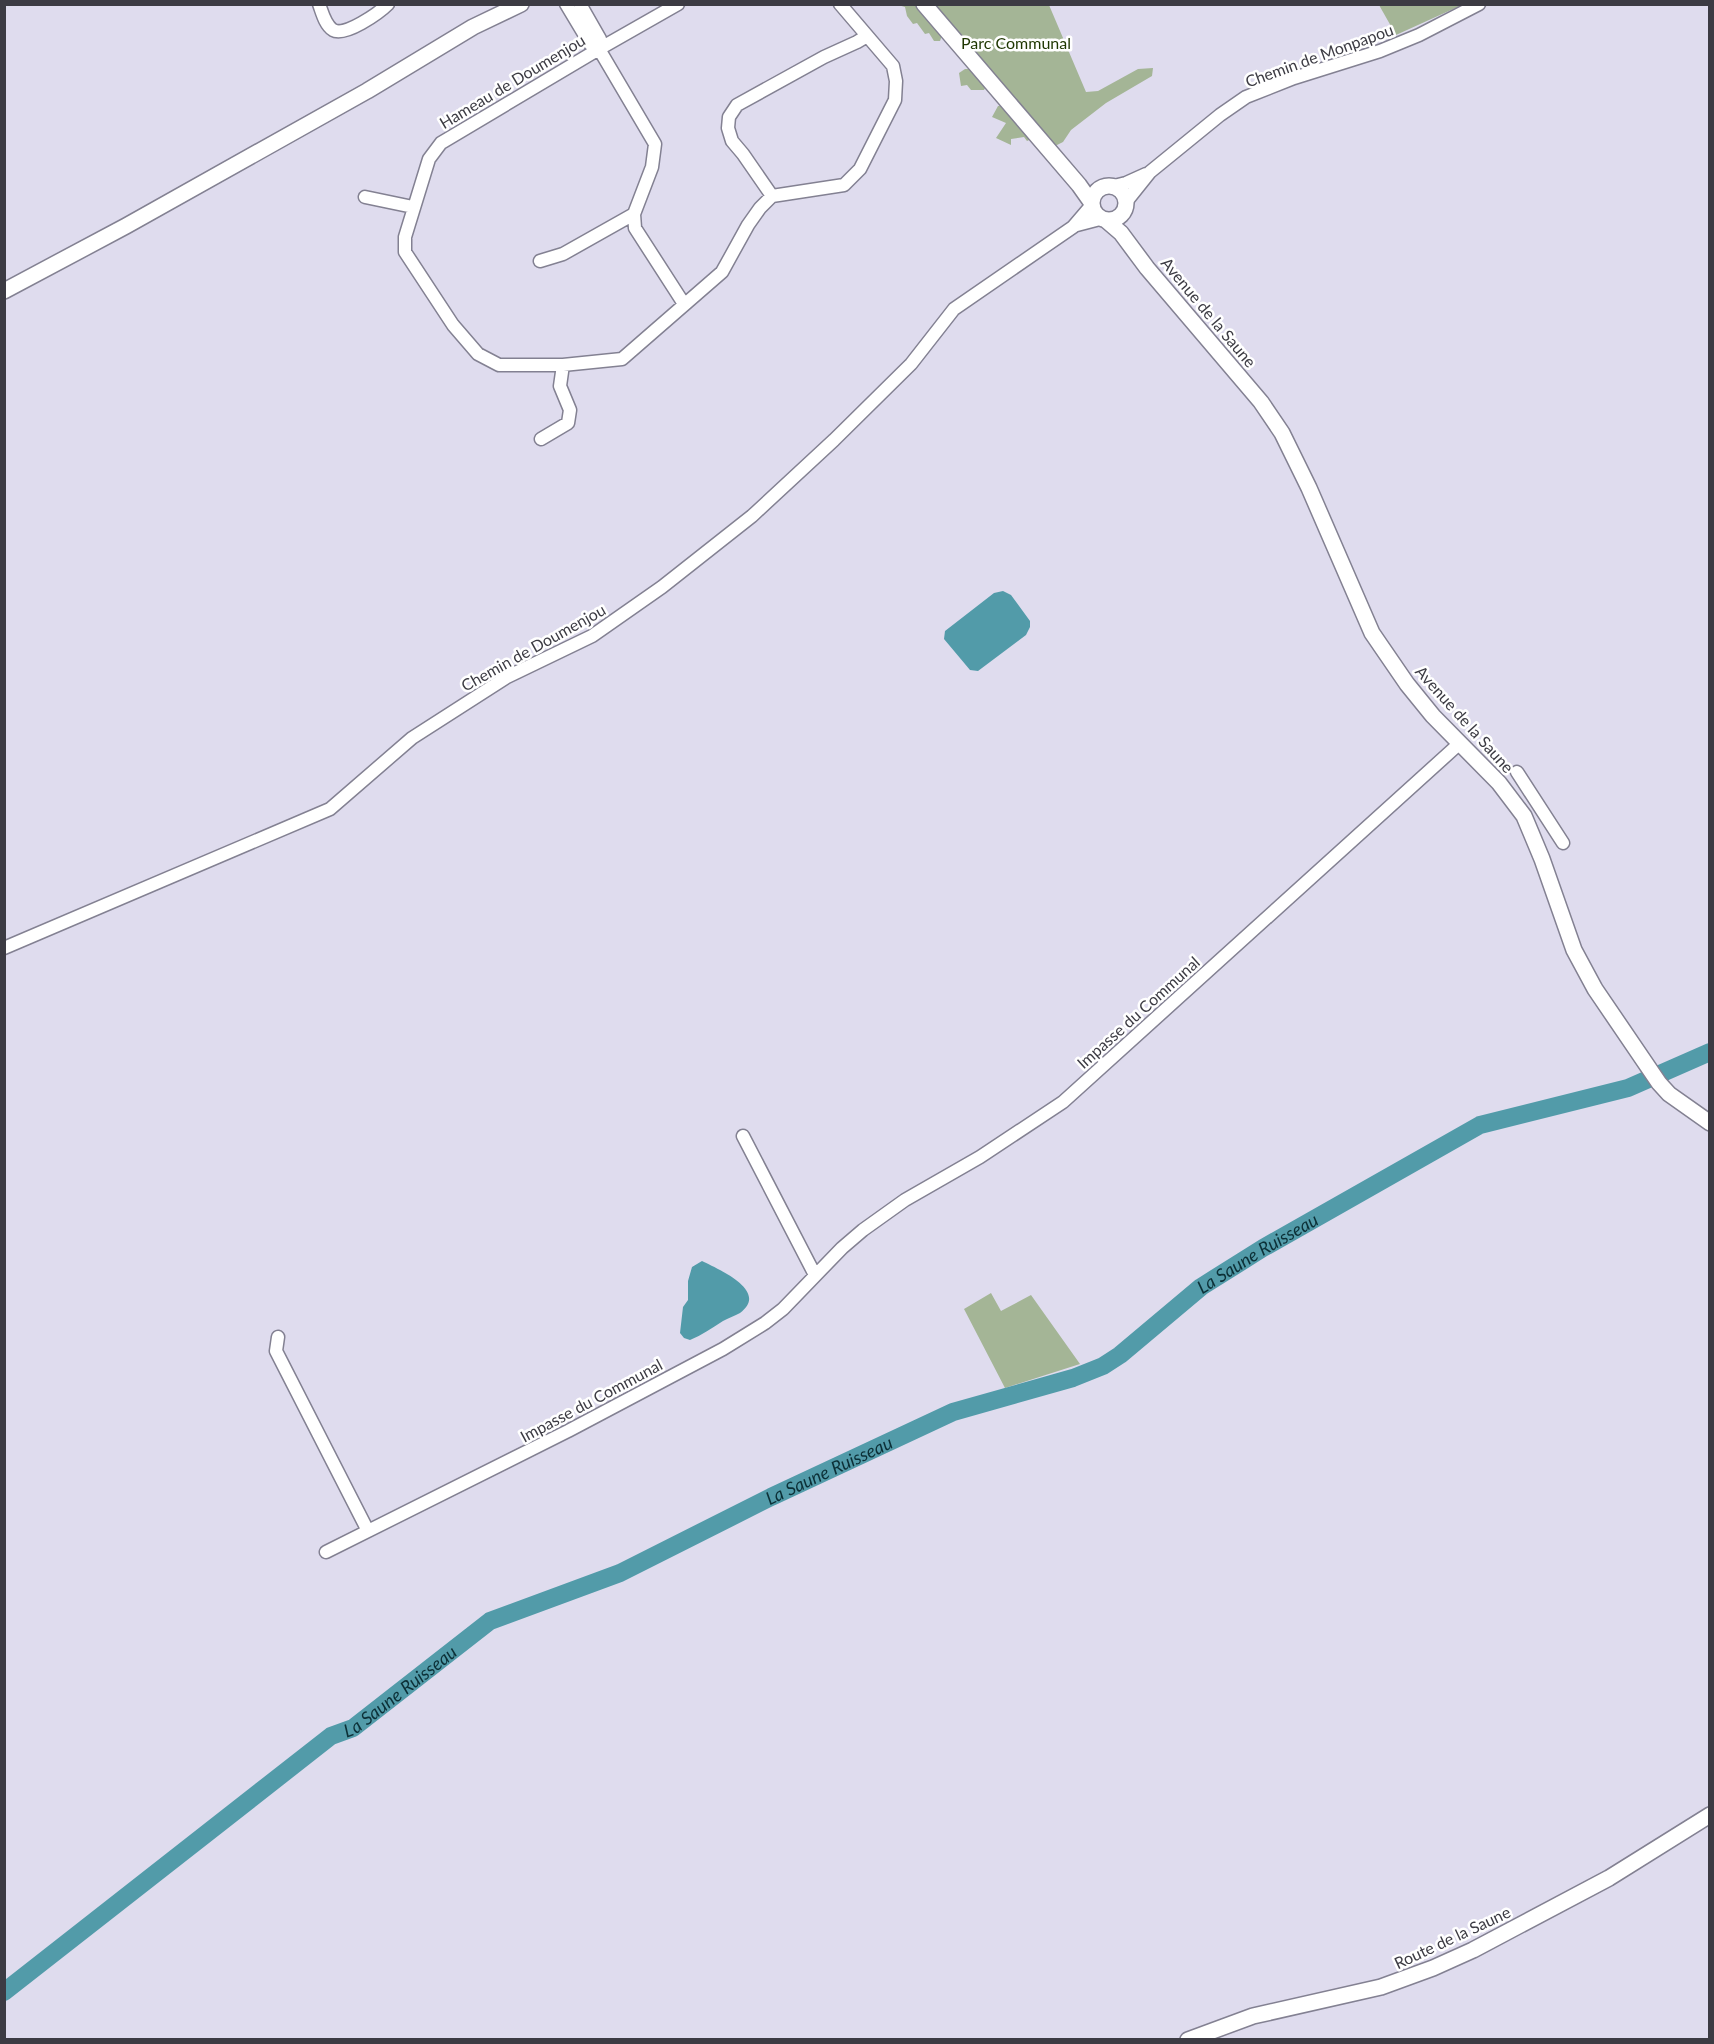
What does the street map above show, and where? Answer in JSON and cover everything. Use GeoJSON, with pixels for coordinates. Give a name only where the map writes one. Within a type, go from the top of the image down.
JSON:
{"type":"FeatureCollection","features":[{"type":"Feature","properties":{"kind":"street"},"geometry":{"type":"LineString","coordinates":[[319,4],[327,24],[338,31],[354,27],[388,4]]}},
{"type":"Feature","properties":{"kind":"street"},"geometry":{"type":"LineString","coordinates":[[490,19],[508,4]]}},
{"type":"Feature","properties":{"kind":"street"},"geometry":{"type":"LineString","coordinates":[[4,291],[126,226],[367,91],[473,27],[521,4]]}},
{"type":"Feature","properties":{"kind":"street","name":"Hameau de Doumenjou"},"geometry":{"type":"LineString","coordinates":[[566,4],[590,44],[599,49],[655,144],[652,167],[634,214]]}},
{"type":"Feature","properties":{"kind":"street","name":"Hameau de Doumenjou"},"geometry":{"type":"LineString","coordinates":[[580,4],[600,39],[599,49]]}},
{"type":"Feature","properties":{"kind":"street","name":"Hameau de Doumenjou"},"geometry":{"type":"LineString","coordinates":[[678,4],[441,143],[429,159],[413,207],[405,237],[405,252],[453,326],[478,354],[499,365],[563,365],[622,359],[684,304],[703,291],[722,272],[748,225],[772,196]]}},
{"type":"Feature","properties":{"kind":"street"},"geometry":{"type":"LineString","coordinates":[[840,4],[893,66],[896,81],[895,100],[860,169],[844,185],[772,196],[732,141],[728,128],[729,117],[737,105],[867,36]]}},
{"type":"Feature","properties":{"kind":"street","name":"Avenue de la Saune"},"geometry":{"type":"LineString","coordinates":[[924,4],[1067,172],[1098,212],[1115,226],[1261,402],[1282,433],[1309,488],[1372,633],[1407,684],[1433,716],[1499,783],[1524,816],[1575,950],[1595,989],[1665,1090],[1710,1123]]}},
{"type":"Feature","properties":{"kind":"street","name":"Chemin de Monpapou"},"geometry":{"type":"LineString","coordinates":[[1108,187],[1126,183],[1150,172],[1220,115],[1261,90],[1380,51],[1419,35],[1479,4]]}},
{"type":"Feature","properties":{"kind":"street","name":"Avenue de la Saune"},"geometry":{"type":"LineString","coordinates":[[1067,172],[1083,180],[1108,187]]}},
{"type":"Feature","properties":{"kind":"street","name":"Chemin de Monpapou"},"geometry":{"type":"LineString","coordinates":[[1125,207],[1150,172]]}},
{"type":"Feature","properties":{"kind":"street"},"geometry":{"type":"LineString","coordinates":[[1108,187],[1122,192],[1125,207],[1114,220],[1098,212],[1096,190],[1108,187]]}},
{"type":"Feature","properties":{"kind":"street"},"geometry":{"type":"LineString","coordinates":[[365,196],[413,207]]}},
{"type":"Feature","properties":{"kind":"street","name":"Avenue de la Saune"},"geometry":{"type":"LineString","coordinates":[[1125,207],[1124,225],[1132,247]]}},
{"type":"Feature","properties":{"kind":"street","name":"Chemin de Doumenjou"},"geometry":{"type":"LineString","coordinates":[[4,948],[330,809],[412,738],[507,677],[592,636],[662,587],[759,509],[834,440],[911,364],[954,309],[1098,212]]}},
{"type":"Feature","properties":{"kind":"street"},"geometry":{"type":"LineString","coordinates":[[540,261],[563,254],[634,214],[635,228],[644,245],[684,304]]}},
{"type":"Feature","properties":{"kind":"street"},"geometry":{"type":"LineString","coordinates":[[541,439],[568,423],[570,410],[560,386],[563,365]]}},
{"type":"Feature","properties":{"kind":"street","name":"Impasse du Communal"},"geometry":{"type":"LineString","coordinates":[[326,1552],[558,1436],[723,1350],[765,1323],[783,1309],[842,1248],[905,1200],[980,1157],[1064,1102],[1460,743]]}},
{"type":"Feature","properties":{"kind":"street"},"geometry":{"type":"LineString","coordinates":[[1518,772],[1563,843]]}},
{"type":"Feature","properties":{"kind":"street"},"geometry":{"type":"LineString","coordinates":[[1524,816],[1540,806]]}},
{"type":"Feature","properties":{"kind":"street"},"geometry":{"type":"LineString","coordinates":[[743,1136],[815,1275]]}},
{"type":"Feature","properties":{"kind":"street"},"geometry":{"type":"LineString","coordinates":[[278,1337],[276,1351],[368,1532]]}},
{"type":"Feature","properties":{"kind":"street","name":"Route de la Saune"},"geometry":{"type":"LineString","coordinates":[[1188,2040],[1253,2016],[1381,1987],[1441,1965],[1609,1878],[1710,1815]]}},
{"type":"Feature","properties":{"kind":"green space","name":"Parc Communal"},"geometry":{"type":"Polygon","coordinates":[[[898,5],[1049,5],[1086,92],[1098,91],[1138,69],[1153,68],[1152,76],[1106,103],[1071,130],[1063,142],[1053,147],[1040,135],[1027,141],[1024,137],[1011,139],[1011,145],[996,138],[1006,123],[992,117],[998,106],[1006,105],[987,85],[984,90],[971,90],[967,85],[961,86],[959,73],[965,69],[971,69],[944,23],[944,16],[939,9],[931,19],[935,29],[943,33],[940,41],[934,41],[929,33],[925,34],[917,23],[913,24],[907,16],[905,7],[898,5]]]}},
{"type":"Feature","properties":{"kind":"green space"},"geometry":{"type":"Polygon","coordinates":[[[1379,5],[1462,5],[1396,35],[1379,5]]]}},
{"type":"Feature","properties":{"kind":"green space"},"geometry":{"type":"Polygon","coordinates":[[[991,1293],[1001,1311],[1031,1295],[1080,1364],[1005,1388],[964,1309],[991,1293]]]}},
{"type":"Feature","properties":{"kind":"water"},"geometry":{"type":"Polygon","coordinates":[[[1003,591],[1011,595],[1030,621],[1030,627],[1026,635],[978,671],[970,670],[944,639],[945,631],[994,593],[1003,591]]]}},
{"type":"Feature","properties":{"kind":"water"},"geometry":{"type":"Polygon","coordinates":[[[702,1261],[738,1282],[749,1297],[748,1305],[740,1313],[690,1340],[684,1338],[680,1333],[683,1307],[688,1300],[688,1281],[692,1267],[702,1261]]]}},
{"type":"Feature","properties":{"kind":"waterway","name":"La Saune Ruisseau"},"geometry":{"type":"LineString","coordinates":[[4,1992],[331,1736],[353,1728],[490,1621],[620,1573],[771,1497],[953,1412],[1073,1378],[1103,1366],[1120,1355],[1201,1287],[1263,1248],[1480,1125],[1628,1088],[1710,1052]]}}]}
